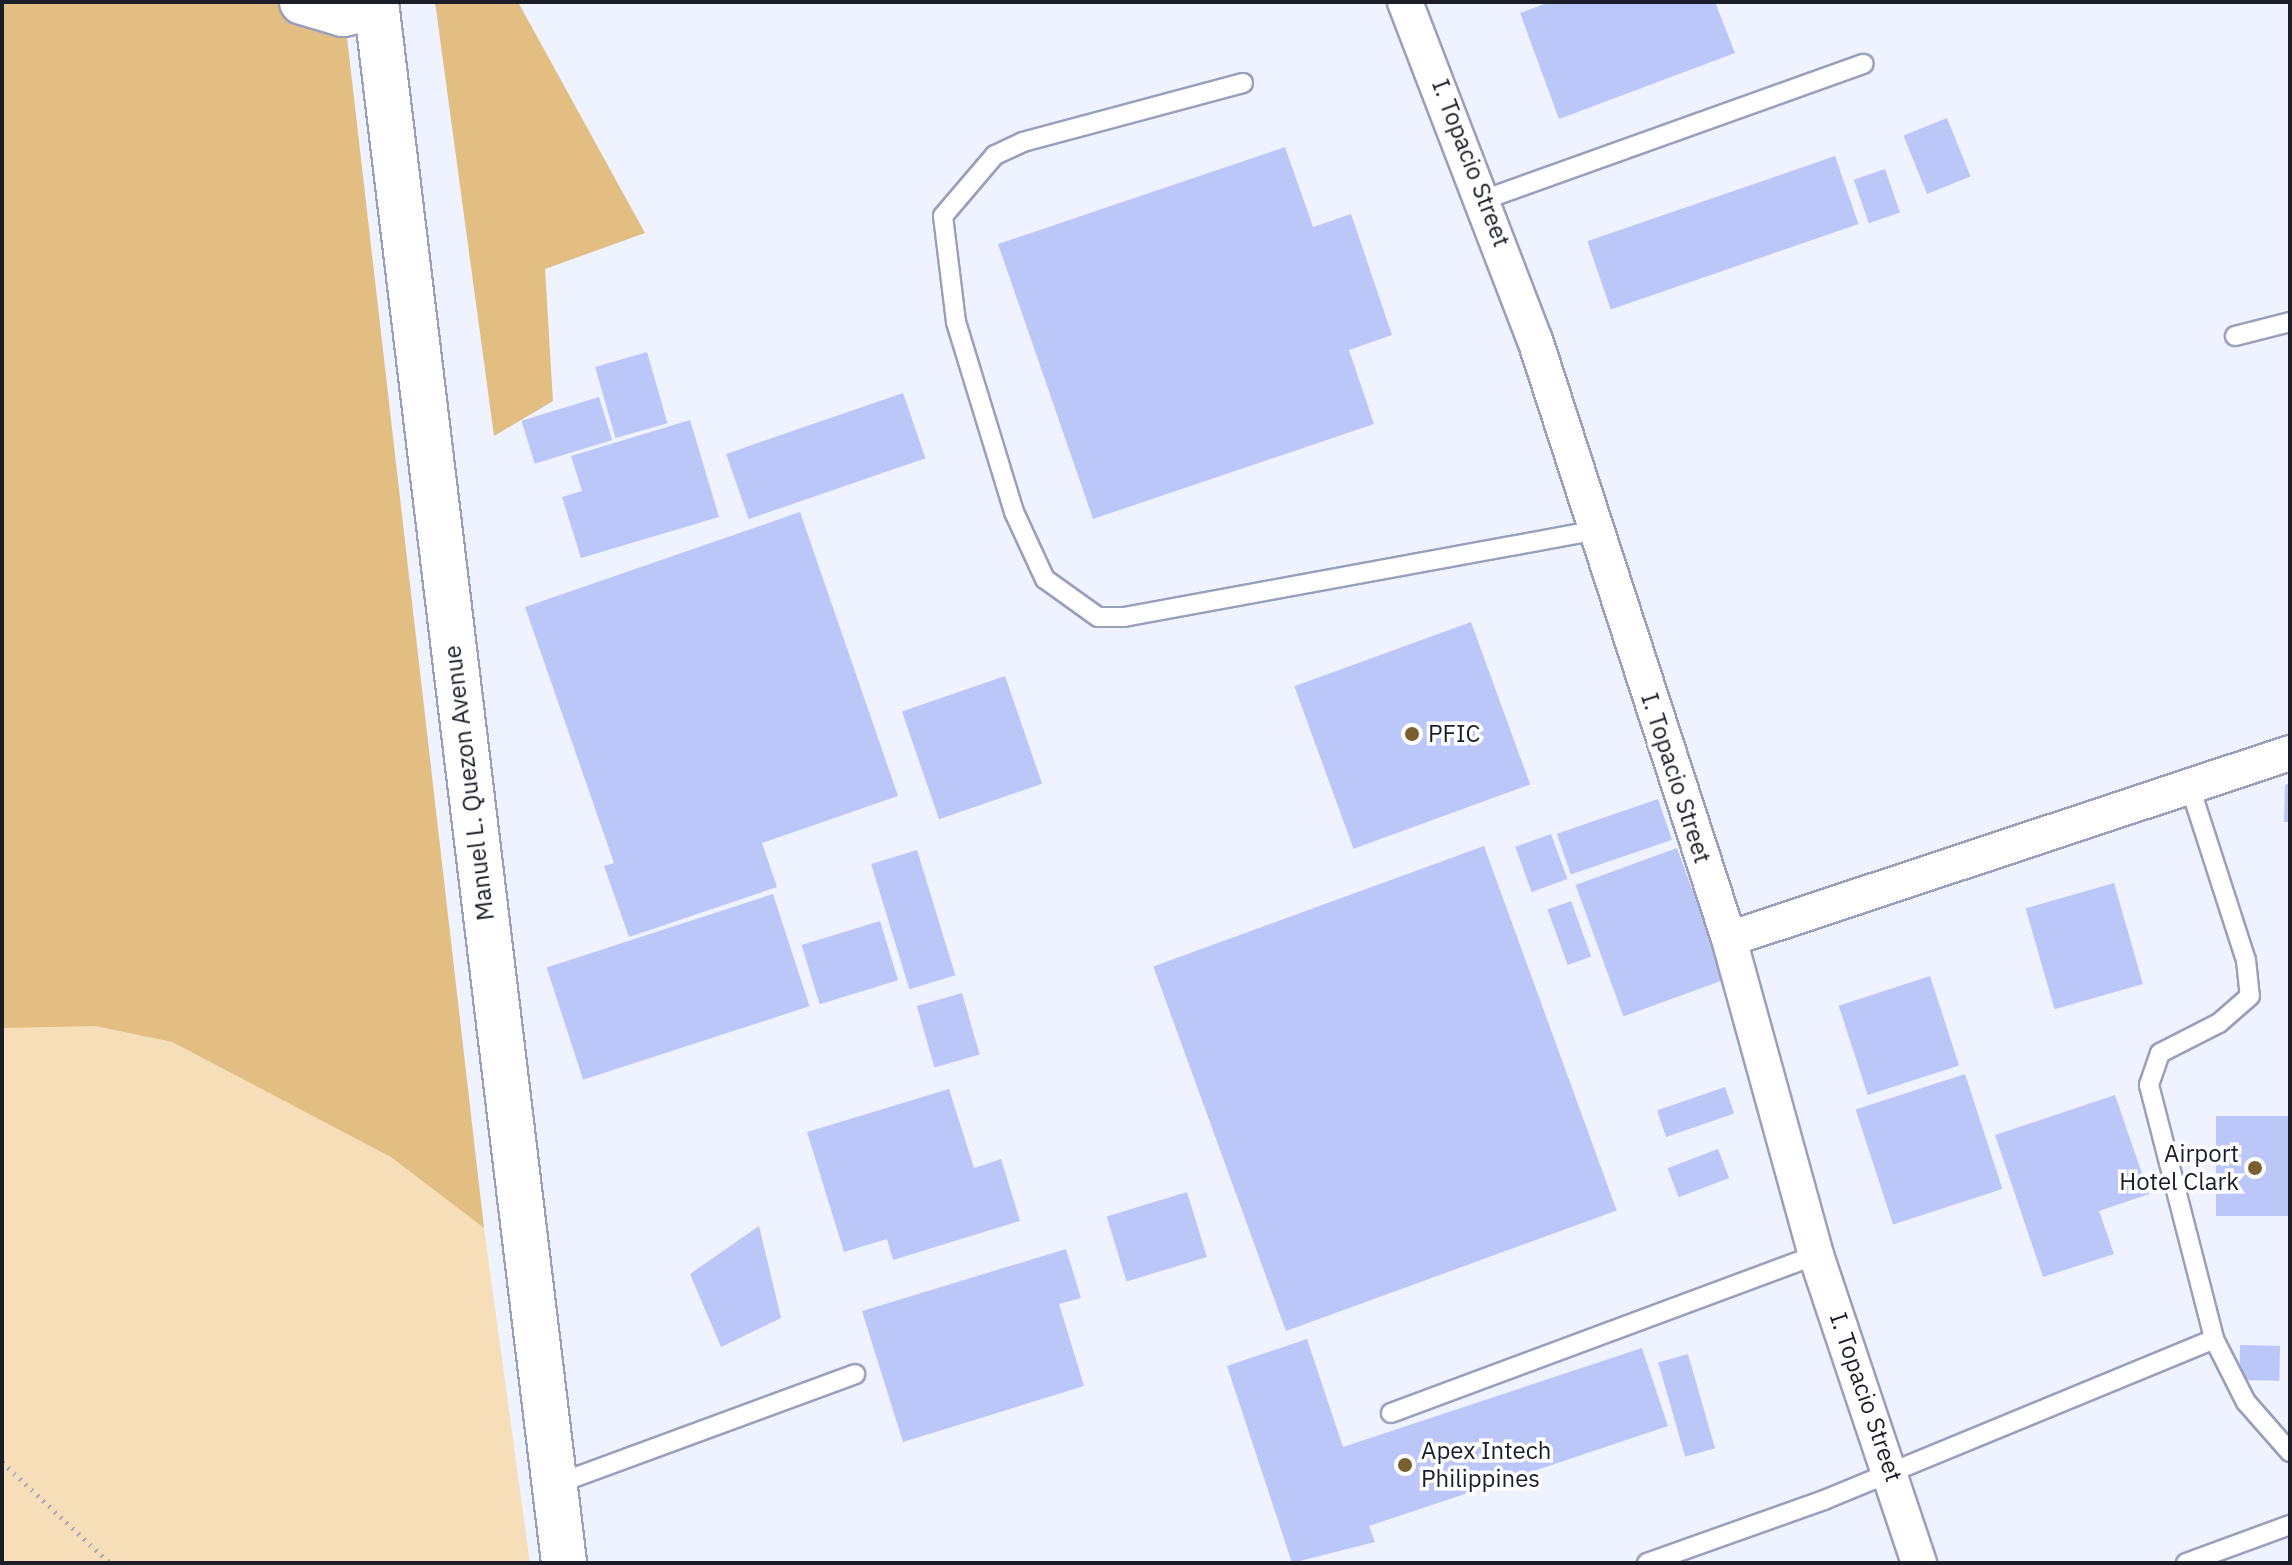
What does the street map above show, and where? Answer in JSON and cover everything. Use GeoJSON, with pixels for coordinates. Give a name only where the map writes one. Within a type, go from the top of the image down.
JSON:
{"type":"FeatureCollection","features":[{"type":"Feature","properties":{"kind":"street"},"geometry":{"type":"LineString","coordinates":[[302,2],[343,14],[376,5]]}},
{"type":"Feature","properties":{"kind":"street","name":"I. Topacio Street"},"geometry":{"type":"LineString","coordinates":[[1405,2],[1486,199],[1729,939],[1816,1255],[1893,1470],[1919,1563]]}},
{"type":"Feature","properties":{"kind":"street","name":"Manuel L. Quezon Avenue"},"geometry":{"type":"LineString","coordinates":[[376,5],[564,1563]]}},
{"type":"Feature","properties":{"kind":"street"},"geometry":{"type":"LineString","coordinates":[[1729,939],[2290,753]]}},
{"type":"Feature","properties":{"kind":"lane"},"geometry":{"type":"LineString","coordinates":[[1486,199],[1864,64]]}},
{"type":"Feature","properties":{"kind":"lane"},"geometry":{"type":"LineString","coordinates":[[1243,83],[1023,142],[995,155],[943,216],[956,322],[1014,512],[1045,579],[1098,617],[1124,617],[1594,531]]}},
{"type":"Feature","properties":{"kind":"lane"},"geometry":{"type":"LineString","coordinates":[[2235,336],[2290,322]]}},
{"type":"Feature","properties":{"kind":"lane"},"geometry":{"type":"LineString","coordinates":[[2190,787],[2246,960],[2250,996],[2219,1023],[2160,1053],[2149,1085],[2214,1339],[2246,1402],[2290,1452]]}},
{"type":"Feature","properties":{"kind":"lane"},"geometry":{"type":"LineString","coordinates":[[1391,1413],[1816,1255]]}},
{"type":"Feature","properties":{"kind":"lane"},"geometry":{"type":"LineString","coordinates":[[1647,1563],[1893,1470],[2214,1339]]}},
{"type":"Feature","properties":{"kind":"lane"},"geometry":{"type":"LineString","coordinates":[[554,1485],[855,1374]]}},
{"type":"Feature","properties":{"kind":"lane"},"geometry":{"type":"LineString","coordinates":[[2186,1563],[2290,1525]]}},
{"type":"Feature","properties":{"kind":"path"},"geometry":{"type":"LineString","coordinates":[[2,1462],[110,1563]]}},
{"type":"Feature","properties":{"kind":"shaded area"},"geometry":{"type":"Polygon","coordinates":[[[2,2],[282,2],[347,37],[484,1228],[391,1157],[172,1042],[95,1026],[2,1028],[2,2]]]}},
{"type":"Feature","properties":{"kind":"shaded area"},"geometry":{"type":"Polygon","coordinates":[[[435,2],[518,2],[645,233],[545,269],[553,401],[494,436],[435,2]]]}},
{"type":"Feature","properties":{"kind":"shaded area"},"geometry":{"type":"Polygon","coordinates":[[[26,1024],[95,1026],[172,1042],[392,1157],[484,1228],[530,1563],[2,1563],[2,1028],[26,1024]]]}},
{"type":"Feature","properties":{"kind":"building"},"geometry":{"type":"Polygon","coordinates":[[[1550,2],[1715,2],[1735,53],[1559,119],[1520,13],[1550,2]]]}},
{"type":"Feature","properties":{"kind":"building"},"geometry":{"type":"Polygon","coordinates":[[[1947,118],[1971,176],[1927,194],[1903,136],[1947,118]]]}},
{"type":"Feature","properties":{"kind":"building"},"geometry":{"type":"Polygon","coordinates":[[[1285,147],[1313,227],[1351,214],[1392,335],[1349,350],[1374,424],[1093,519],[998,244],[1285,147]]]}},
{"type":"Feature","properties":{"kind":"building"},"geometry":{"type":"Polygon","coordinates":[[[1835,156],[1858,224],[1611,309],[1587,241],[1835,156]]]}},
{"type":"Feature","properties":{"kind":"building"},"geometry":{"type":"Polygon","coordinates":[[[1885,169],[1900,212],[1869,223],[1854,180],[1885,169]]]}},
{"type":"Feature","properties":{"kind":"building"},"geometry":{"type":"Polygon","coordinates":[[[647,352],[667,423],[615,438],[595,367],[647,352]]]}},
{"type":"Feature","properties":{"kind":"building"},"geometry":{"type":"Polygon","coordinates":[[[903,393],[925,458],[749,519],[726,454],[903,393]]]}},
{"type":"Feature","properties":{"kind":"building"},"geometry":{"type":"Polygon","coordinates":[[[599,397],[612,440],[535,464],[522,421],[599,397]]]}},
{"type":"Feature","properties":{"kind":"building"},"geometry":{"type":"Polygon","coordinates":[[[690,420],[719,517],[581,558],[562,497],[582,491],[571,456],[690,420]]]}},
{"type":"Feature","properties":{"kind":"building"},"geometry":{"type":"Polygon","coordinates":[[[800,512],[898,796],[762,843],[777,887],[629,937],[604,866],[614,863],[525,607],[800,512]]]}},
{"type":"Feature","properties":{"kind":"building","name":"PFIC"},"geometry":{"type":"Polygon","coordinates":[[[1471,622],[1530,785],[1354,849],[1294,686],[1471,622]]]}},
{"type":"Feature","properties":{"kind":"building"},"geometry":{"type":"Polygon","coordinates":[[[1005,676],[1042,784],[939,819],[902,711],[1005,676]]]}},
{"type":"Feature","properties":{"kind":"building"},"geometry":{"type":"Polygon","coordinates":[[[2290,783],[2290,822],[2284,822],[2285,785],[2290,783]]]}},
{"type":"Feature","properties":{"kind":"building"},"geometry":{"type":"Polygon","coordinates":[[[1658,799],[1672,840],[1571,874],[1557,834],[1658,799]]]}},
{"type":"Feature","properties":{"kind":"building"},"geometry":{"type":"Polygon","coordinates":[[[1551,834],[1567,879],[1532,892],[1515,847],[1551,834]]]}},
{"type":"Feature","properties":{"kind":"building"},"geometry":{"type":"Polygon","coordinates":[[[1484,846],[1617,1211],[1286,1331],[1153,966],[1484,846]]]}},
{"type":"Feature","properties":{"kind":"building"},"geometry":{"type":"Polygon","coordinates":[[[1677,848],[1725,980],[1623,1016],[1576,885],[1677,848]]]}},
{"type":"Feature","properties":{"kind":"building"},"geometry":{"type":"Polygon","coordinates":[[[917,850],[955,975],[909,989],[871,864],[917,850]]]}},
{"type":"Feature","properties":{"kind":"building"},"geometry":{"type":"Polygon","coordinates":[[[2114,883],[2143,984],[2055,1009],[2026,908],[2114,883]]]}},
{"type":"Feature","properties":{"kind":"building"},"geometry":{"type":"Polygon","coordinates":[[[773,894],[809,1006],[583,1080],[547,968],[773,894]]]}},
{"type":"Feature","properties":{"kind":"building"},"geometry":{"type":"Polygon","coordinates":[[[1571,901],[1591,956],[1568,965],[1548,910],[1571,901]]]}},
{"type":"Feature","properties":{"kind":"building"},"geometry":{"type":"Polygon","coordinates":[[[880,921],[898,980],[820,1004],[802,945],[880,921]]]}},
{"type":"Feature","properties":{"kind":"building"},"geometry":{"type":"Polygon","coordinates":[[[1930,976],[1959,1065],[1868,1095],[1839,1006],[1930,976]]]}},
{"type":"Feature","properties":{"kind":"building"},"geometry":{"type":"Polygon","coordinates":[[[962,993],[980,1055],[934,1067],[917,1006],[962,993]]]}},
{"type":"Feature","properties":{"kind":"building"},"geometry":{"type":"Polygon","coordinates":[[[1965,1074],[2002,1189],[1893,1225],[1856,1110],[1965,1074]]]}},
{"type":"Feature","properties":{"kind":"building"},"geometry":{"type":"Polygon","coordinates":[[[1725,1087],[1734,1113],[1666,1137],[1657,1110],[1725,1087]]]}},
{"type":"Feature","properties":{"kind":"building"},"geometry":{"type":"Polygon","coordinates":[[[949,1089],[974,1168],[1001,1159],[1020,1221],[893,1260],[887,1239],[844,1252],[807,1132],[949,1089]]]}},
{"type":"Feature","properties":{"kind":"building"},"geometry":{"type":"Polygon","coordinates":[[[2115,1095],[2149,1194],[2099,1211],[2114,1254],[2043,1277],[1995,1135],[2115,1095]]]}},
{"type":"Feature","properties":{"kind":"building","name":"Airport Hotel Clark"},"geometry":{"type":"Polygon","coordinates":[[[2216,1116],[2290,1116],[2290,1216],[2216,1216],[2216,1116]]]}},
{"type":"Feature","properties":{"kind":"building"},"geometry":{"type":"Polygon","coordinates":[[[1718,1149],[1729,1178],[1679,1197],[1668,1168],[1718,1149]]]}},
{"type":"Feature","properties":{"kind":"building"},"geometry":{"type":"Polygon","coordinates":[[[1187,1192],[1207,1257],[1127,1282],[1107,1217],[1187,1192]]]}},
{"type":"Feature","properties":{"kind":"building"},"geometry":{"type":"Polygon","coordinates":[[[759,1226],[781,1318],[721,1347],[690,1274],[759,1226]]]}},
{"type":"Feature","properties":{"kind":"building"},"geometry":{"type":"Polygon","coordinates":[[[1066,1249],[1081,1298],[1059,1304],[1084,1386],[903,1442],[862,1311],[1066,1249]]]}},
{"type":"Feature","properties":{"kind":"building","name":"Apex Intech Philippines"},"geometry":{"type":"Polygon","coordinates":[[[1307,1339],[1343,1447],[1642,1348],[1668,1426],[1369,1526],[1375,1542],[1292,1563],[1227,1366],[1307,1339]]]}},
{"type":"Feature","properties":{"kind":"building"},"geometry":{"type":"Polygon","coordinates":[[[2240,1345],[2280,1346],[2279,1381],[2239,1380],[2240,1345]]]}},
{"type":"Feature","properties":{"kind":"building"},"geometry":{"type":"Polygon","coordinates":[[[1688,1354],[1715,1448],[1685,1457],[1658,1363],[1688,1354]]]}},
{"type":"Feature","properties":{"kind":"place","name":"PFIC"},"geometry":{"type":"Point","coordinates":[1412,734]}},
{"type":"Feature","properties":{"kind":"place","name":"Airport Hotel Clark"},"geometry":{"type":"Point","coordinates":[2255,1168]}},
{"type":"Feature","properties":{"kind":"place","name":"Apex Intech Philippines"},"geometry":{"type":"Point","coordinates":[1405,1465]}}]}
